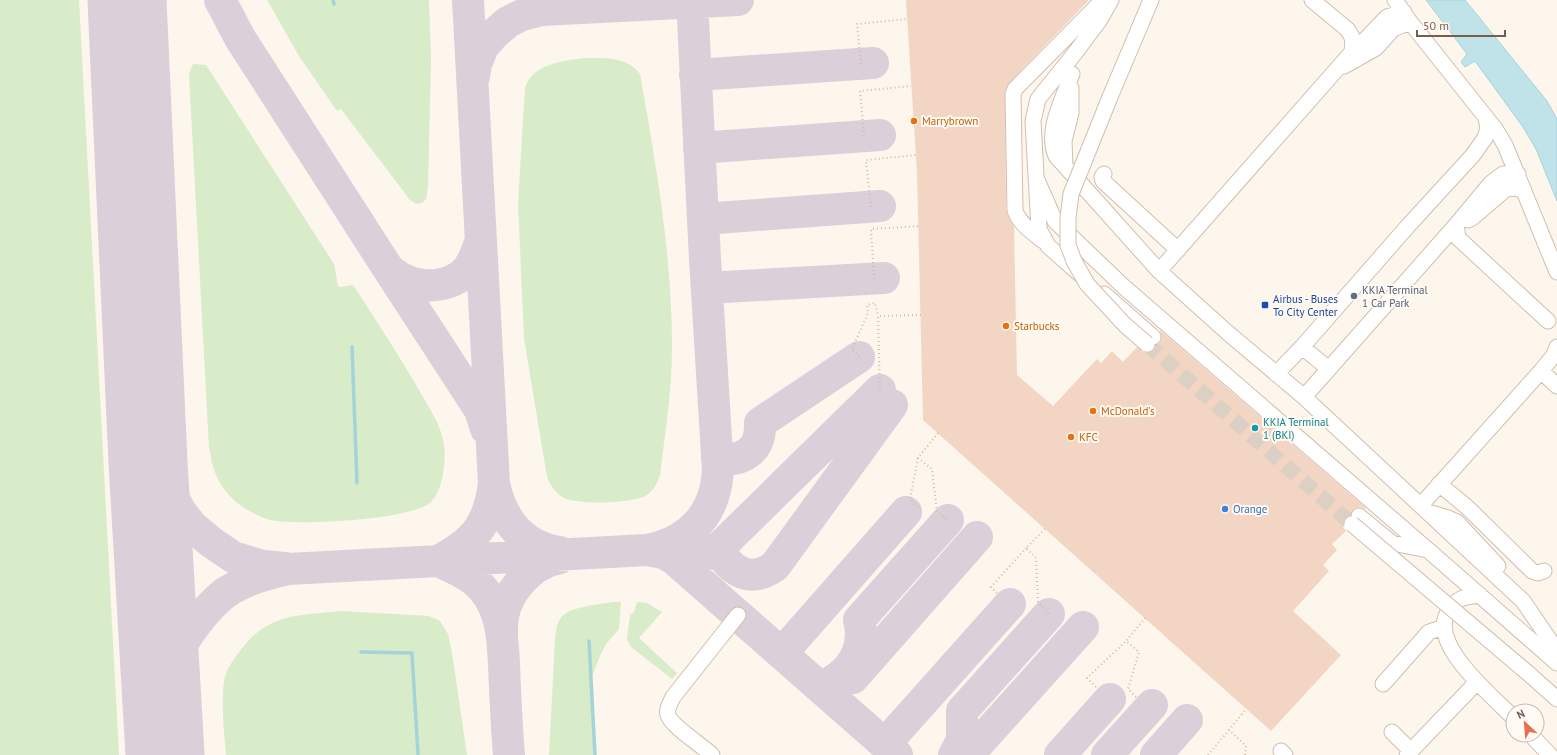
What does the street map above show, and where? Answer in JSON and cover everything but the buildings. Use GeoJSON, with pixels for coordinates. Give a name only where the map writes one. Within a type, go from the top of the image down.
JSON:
{"type":"FeatureCollection","features":[{"type":"Feature","properties":{"kind":"street"},"geometry":{"type":"LineString","coordinates":[[1108,0],[1098,5],[1015,89],[1013,94],[1016,214],[1024,224],[1048,246],[1150,341],[1124,325],[1087,284],[1074,261],[1068,245],[1068,218],[1071,194],[1110,96],[1151,0]]}},
{"type":"Feature","properties":{"kind":"street"},"geometry":{"type":"LineString","coordinates":[[1048,246],[1039,229],[1033,121],[1035,109],[1038,99],[1099,21],[1111,0]]}},
{"type":"Feature","properties":{"kind":"street"},"geometry":{"type":"LineString","coordinates":[[1312,0],[1348,30],[1353,39],[1352,52]]}},
{"type":"Feature","properties":{"kind":"street"},"geometry":{"type":"LineString","coordinates":[[1394,0],[1486,118],[1505,145],[1557,272]]}},
{"type":"Feature","properties":{"kind":"street"},"geometry":{"type":"LineString","coordinates":[[1159,271],[1352,52],[1387,17],[1407,17]]}},
{"type":"Feature","properties":{"kind":"street"},"geometry":{"type":"LineString","coordinates":[[1336,70],[1376,48],[1407,17]]}},
{"type":"Feature","properties":{"kind":"street"},"geometry":{"type":"LineString","coordinates":[[1075,53],[1072,74],[1071,113],[1064,141],[1065,166],[1159,271],[1304,397],[1424,508],[1457,522],[1462,526],[1498,565],[1551,642],[1557,654]]}},
{"type":"Feature","properties":{"kind":"street"},"geometry":{"type":"LineString","coordinates":[[1276,374],[1302,347],[1407,227],[1473,155],[1485,138],[1488,128],[1486,118]]}},
{"type":"Feature","properties":{"kind":"street"},"geometry":{"type":"LineString","coordinates":[[1104,174],[1102,177],[1103,182],[1178,250]]}},
{"type":"Feature","properties":{"kind":"street"},"geometry":{"type":"LineString","coordinates":[[1304,397],[1456,225],[1491,182],[1503,174],[1518,174]]}},
{"type":"Feature","properties":{"kind":"street"},"geometry":{"type":"LineString","coordinates":[[1036,180],[1055,221],[1124,287],[1557,663]]}},
{"type":"Feature","properties":{"kind":"street"},"geometry":{"type":"LineString","coordinates":[[1456,225],[1472,218],[1506,189],[1516,188],[1524,191]]}},
{"type":"Feature","properties":{"kind":"street"},"geometry":{"type":"LineString","coordinates":[[1456,225],[1458,238],[1548,321]]}},
{"type":"Feature","properties":{"kind":"street"},"geometry":{"type":"LineString","coordinates":[[1302,347],[1329,369]]}},
{"type":"Feature","properties":{"kind":"street"},"geometry":{"type":"LineString","coordinates":[[1424,508],[1439,484],[1556,352]]}},
{"type":"Feature","properties":{"kind":"street"},"geometry":{"type":"LineString","coordinates":[[1540,371],[1557,386]]}},
{"type":"Feature","properties":{"kind":"street"},"geometry":{"type":"LineString","coordinates":[[1439,484],[1467,507],[1532,571],[1538,573],[1544,571]]}},
{"type":"Feature","properties":{"kind":"street"},"geometry":{"type":"LineString","coordinates":[[1428,550],[1392,543],[1356,520],[1557,699]]}},
{"type":"Feature","properties":{"kind":"street"},"geometry":{"type":"LineString","coordinates":[[1480,595],[1464,597],[1456,601],[1444,617],[1444,627],[1447,638],[1459,663],[1505,709]]}},
{"type":"Feature","properties":{"kind":"street"},"geometry":{"type":"LineString","coordinates":[[712,755],[674,723],[668,715],[668,708],[673,697],[738,615]]}},
{"type":"Feature","properties":{"kind":"street"},"geometry":{"type":"LineString","coordinates":[[1383,684],[1429,632],[1444,627]]}},
{"type":"Feature","properties":{"kind":"street"},"geometry":{"type":"LineString","coordinates":[[1392,732],[1409,753],[1477,682]]}},
{"type":"Feature","properties":{"kind":"street"},"geometry":{"type":"LineString","coordinates":[[1538,743],[1550,755]]}},
{"type":"Feature","properties":{"kind":"path"},"geometry":{"type":"LineString","coordinates":[[861,64],[857,24],[907,18]]}},
{"type":"Feature","properties":{"kind":"path"},"geometry":{"type":"LineString","coordinates":[[864,136],[860,91],[911,86]]}},
{"type":"Feature","properties":{"kind":"path"},"geometry":{"type":"LineString","coordinates":[[871,207],[866,160],[916,155]]}},
{"type":"Feature","properties":{"kind":"path"},"geometry":{"type":"LineString","coordinates":[[874,279],[870,229],[919,226]]}},
{"type":"Feature","properties":{"kind":"path"},"geometry":{"type":"LineString","coordinates":[[859,357],[852,349],[868,313],[867,305],[875,303],[878,316],[880,390]]}},
{"type":"Feature","properties":{"kind":"path"},"geometry":{"type":"LineString","coordinates":[[878,316],[921,314]]}},
{"type":"Feature","properties":{"kind":"path"},"geometry":{"type":"LineString","coordinates":[[918,508],[910,499],[918,458],[938,433]]}},
{"type":"Feature","properties":{"kind":"path"},"geometry":{"type":"LineString","coordinates":[[918,458],[932,468],[937,512],[948,520]]}},
{"type":"Feature","properties":{"kind":"path"},"geometry":{"type":"LineString","coordinates":[[997,593],[991,588],[1045,529]]}},
{"type":"Feature","properties":{"kind":"path"},"geometry":{"type":"LineString","coordinates":[[1026,548],[1036,558],[1038,602],[1049,614]]}},
{"type":"Feature","properties":{"kind":"path"},"geometry":{"type":"LineString","coordinates":[[1096,687],[1087,678],[1126,641],[1145,618]]}},
{"type":"Feature","properties":{"kind":"path"},"geometry":{"type":"LineString","coordinates":[[1126,641],[1139,652],[1128,689],[1136,697]]}},
{"type":"Feature","properties":{"kind":"path"},"geometry":{"type":"LineString","coordinates":[[1208,755],[1246,709]]}},
{"type":"Feature","properties":{"kind":"path"},"geometry":{"type":"LineString","coordinates":[[1229,730],[1246,746],[1245,755]]}},
{"type":"Feature","properties":{"kind":"green space"},"geometry":{"type":"Polygon","coordinates":[[[0,0],[79,0],[119,755],[0,755],[0,0]]]}},
{"type":"Feature","properties":{"kind":"green space"},"geometry":{"type":"Polygon","coordinates":[[[267,0],[429,0],[431,60],[428,188],[426,199],[422,203],[416,204],[410,200],[341,109],[337,111],[299,56],[267,0]]]}},
{"type":"Feature","properties":{"kind":"green space"},"geometry":{"type":"Polygon","coordinates":[[[584,58],[607,58],[622,61],[635,68],[640,74],[662,210],[669,278],[672,363],[660,476],[654,488],[648,494],[632,500],[620,502],[581,502],[571,500],[561,496],[552,486],[547,477],[524,338],[518,203],[525,88],[534,74],[541,69],[558,62],[584,58]]]}},
{"type":"Feature","properties":{"kind":"green space"},"geometry":{"type":"Polygon","coordinates":[[[193,64],[206,65],[334,264],[338,286],[353,285],[395,350],[434,416],[444,445],[443,475],[435,497],[431,502],[420,508],[402,513],[354,520],[328,522],[284,522],[270,520],[243,507],[224,489],[217,478],[209,448],[189,74],[193,64]]]}},
{"type":"Feature","properties":{"kind":"green space"},"geometry":{"type":"Polygon","coordinates":[[[621,602],[619,629],[606,644],[591,679],[595,755],[549,755],[555,640],[556,629],[559,621],[570,611],[592,605],[621,602]]]}},
{"type":"Feature","properties":{"kind":"green space"},"geometry":{"type":"Polygon","coordinates":[[[637,602],[647,603],[662,612],[639,638],[677,673],[672,679],[630,646],[627,639],[630,615],[634,612],[637,602]]]}},
{"type":"Feature","properties":{"kind":"green space"},"geometry":{"type":"Polygon","coordinates":[[[341,611],[429,616],[440,621],[448,634],[452,653],[467,755],[226,755],[223,709],[225,678],[231,664],[248,641],[259,631],[283,619],[309,614],[341,611]]]}},
{"type":"Feature","properties":{"kind":"water"},"geometry":{"type":"Polygon","coordinates":[[[1426,0],[1465,0],[1547,101],[1557,119],[1557,201],[1536,149],[1523,127],[1475,61],[1465,67],[1461,62],[1467,54],[1426,0]]]}},
{"type":"Feature","properties":{"kind":"waterway"},"geometry":{"type":"LineString","coordinates":[[333,0],[334,4]]}},
{"type":"Feature","properties":{"kind":"waterway"},"geometry":{"type":"LineString","coordinates":[[352,347],[357,483]]}},
{"type":"Feature","properties":{"kind":"waterway"},"geometry":{"type":"LineString","coordinates":[[589,641],[595,755]]}},
{"type":"Feature","properties":{"kind":"waterway"},"geometry":{"type":"LineString","coordinates":[[361,652],[412,653],[418,755]]}},
{"type":"Feature","properties":{"kind":"taxiway"},"geometry":{"type":"LineString","coordinates":[[220,0],[240,38],[389,270],[401,278],[420,285],[437,285],[445,283],[453,280],[466,271],[473,260],[481,240]]}},
{"type":"Feature","properties":{"kind":"taxiway"},"geometry":{"type":"LineString","coordinates":[[438,561],[462,546],[478,531],[488,511],[494,484],[468,0]]}},
{"type":"Feature","properties":{"kind":"taxiway"},"geometry":{"type":"LineString","coordinates":[[474,76],[476,64],[483,47],[494,34],[508,22],[522,15],[541,10],[621,6],[639,0]]}},
{"type":"Feature","properties":{"kind":"taxiway"},"geometry":{"type":"LineString","coordinates":[[161,676],[190,632],[215,601],[240,584],[272,573],[288,569],[647,550],[670,543],[681,537],[699,522],[706,513],[711,502],[716,488],[718,471],[705,259],[692,0]]}},
{"type":"Feature","properties":{"kind":"taxiway"},"geometry":{"type":"LineString","coordinates":[[621,6],[738,0]]}},
{"type":"Feature","properties":{"kind":"taxiway"},"geometry":{"type":"LineString","coordinates":[[695,75],[873,63]]}},
{"type":"Feature","properties":{"kind":"taxiway"},"geometry":{"type":"LineString","coordinates":[[699,148],[880,135]]}},
{"type":"Feature","properties":{"kind":"taxiway"},"geometry":{"type":"LineString","coordinates":[[703,219],[880,206]]}},
{"type":"Feature","properties":{"kind":"taxiway"},"geometry":{"type":"LineString","coordinates":[[389,270],[480,410],[486,429]]}},
{"type":"Feature","properties":{"kind":"taxiway"},"geometry":{"type":"LineString","coordinates":[[707,288],[884,278]]}},
{"type":"Feature","properties":{"kind":"taxiway"},"geometry":{"type":"LineString","coordinates":[[717,458],[737,458],[748,453],[757,443],[760,423],[859,357]]}},
{"type":"Feature","properties":{"kind":"taxiway"},"geometry":{"type":"LineString","coordinates":[[674,559],[694,559],[721,546],[880,390]]}},
{"type":"Feature","properties":{"kind":"taxiway"},"geometry":{"type":"LineString","coordinates":[[722,556],[734,568],[747,574],[760,574],[775,566],[892,405]]}},
{"type":"Feature","properties":{"kind":"taxiway"},"geometry":{"type":"LineString","coordinates":[[148,462],[168,488],[181,512],[192,526],[211,542],[233,557],[263,566],[285,568]]}},
{"type":"Feature","properties":{"kind":"taxiway"},"geometry":{"type":"LineString","coordinates":[[494,484],[502,509],[516,530],[535,544],[560,552]]}},
{"type":"Feature","properties":{"kind":"taxiway"},"geometry":{"type":"LineString","coordinates":[[782,653],[906,512]]}},
{"type":"Feature","properties":{"kind":"taxiway"},"geometry":{"type":"LineString","coordinates":[[820,687],[831,682],[844,673],[849,667],[854,660],[860,645],[861,628],[859,620],[948,520]]}},
{"type":"Feature","properties":{"kind":"taxiway"},"geometry":{"type":"LineString","coordinates":[[853,678],[977,537]]}},
{"type":"Feature","properties":{"kind":"taxiway"},"geometry":{"type":"LineString","coordinates":[[647,550],[663,553],[674,559],[897,755]]}},
{"type":"Feature","properties":{"kind":"taxiway"},"geometry":{"type":"LineString","coordinates":[[502,635],[505,608],[508,600],[518,585],[538,567],[548,561],[560,558]]}},
{"type":"Feature","properties":{"kind":"taxiway"},"geometry":{"type":"LineString","coordinates":[[438,561],[462,572],[478,583],[490,598],[495,610],[502,635],[509,755]]}},
{"type":"Feature","properties":{"kind":"taxiway"},"geometry":{"type":"LineString","coordinates":[[885,744],[1010,604]]}},
{"type":"Feature","properties":{"kind":"taxiway"},"geometry":{"type":"LineString","coordinates":[[954,755],[962,740],[962,711],[1049,614]]}},
{"type":"Feature","properties":{"kind":"taxiway"},"geometry":{"type":"LineString","coordinates":[[968,755],[1083,627]]}},
{"type":"Feature","properties":{"kind":"taxiway"},"geometry":{"type":"LineString","coordinates":[[1060,755],[1110,699]]}},
{"type":"Feature","properties":{"kind":"taxiway"},"geometry":{"type":"LineString","coordinates":[[1107,755],[1152,705]]}},
{"type":"Feature","properties":{"kind":"taxiway"},"geometry":{"type":"LineString","coordinates":[[1156,755],[1187,720]]}},
{"type":"Feature","properties":{"kind":"runway"},"geometry":{"type":"LineString","coordinates":[[127,0],[148,462],[165,755]]}},
{"type":"Feature","properties":{"kind":"tunnel"},"geometry":{"type":"LineString","coordinates":[[1147,344],[1352,524]]}},
{"type":"Feature","properties":{"kind":"place","name":"Marrybrown"},"geometry":{"type":"Point","coordinates":[914,121]}},
{"type":"Feature","properties":{"kind":"place","name":"KKIA Terminal 1 Car Park"},"geometry":{"type":"Point","coordinates":[1354,296]}},
{"type":"Feature","properties":{"kind":"place","name":"Airbus - Buses To City Center"},"geometry":{"type":"Point","coordinates":[1265,305]}},
{"type":"Feature","properties":{"kind":"place","name":"Starbucks"},"geometry":{"type":"Point","coordinates":[1006,326]}},
{"type":"Feature","properties":{"kind":"place","name":"McDonald's"},"geometry":{"type":"Point","coordinates":[1093,411]}},
{"type":"Feature","properties":{"kind":"place","name":"KKIA Terminal 1 (BKI)"},"geometry":{"type":"Point","coordinates":[1255,428]}},
{"type":"Feature","properties":{"kind":"place","name":"KFC"},"geometry":{"type":"Point","coordinates":[1071,437]}},
{"type":"Feature","properties":{"kind":"place","name":"Orange"},"geometry":{"type":"Point","coordinates":[1225,509]}}]}
